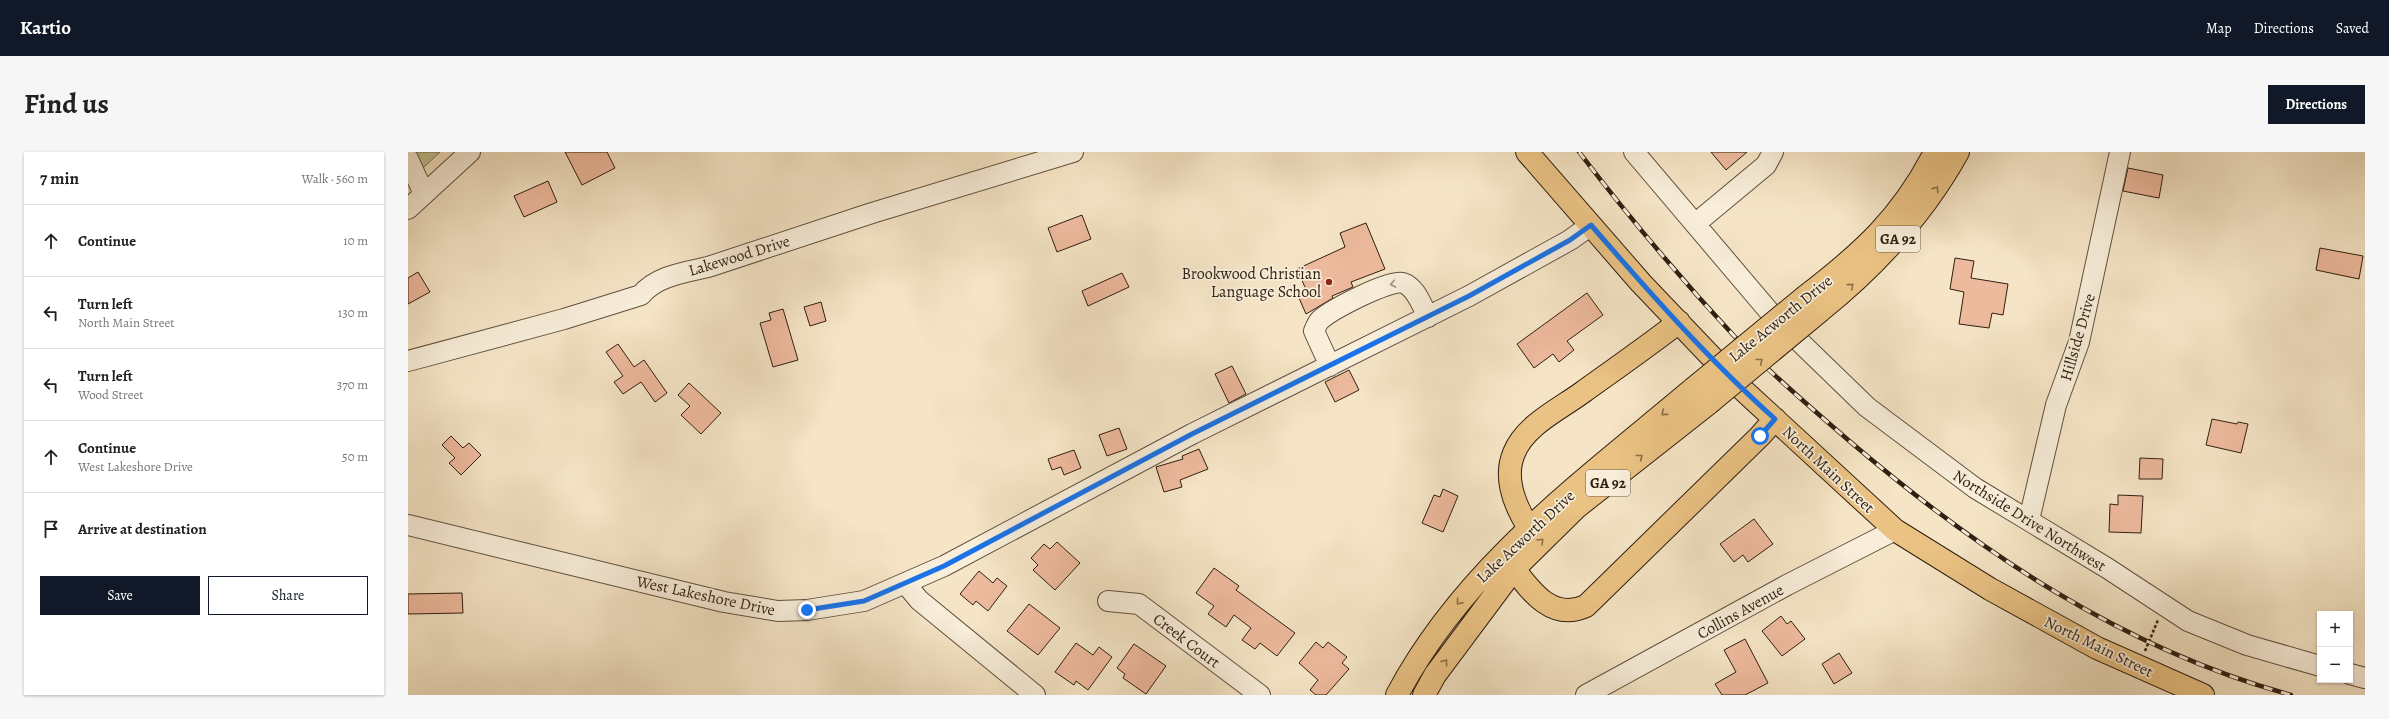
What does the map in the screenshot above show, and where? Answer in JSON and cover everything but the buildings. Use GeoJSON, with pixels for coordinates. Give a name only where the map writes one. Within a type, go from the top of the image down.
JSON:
{"type":"FeatureCollection","features":[{"type":"Feature","properties":{"kind":"main road","name":"North Main Street"},"geometry":{"type":"LineString","coordinates":[[1527,152],[1641,283],[1743,390],[1895,530],[1990,589],[2097,648],[2203,695]]}},
{"type":"Feature","properties":{"kind":"main road","name":"Lake Acworth Drive"},"geometry":{"type":"LineString","coordinates":[[1397,695],[1426,646],[1459,601],[1494,562],[1529,528],[1701,396],[1813,304],[1860,252],[1883,230],[1910,193],[1935,152]]}},
{"type":"Feature","properties":{"kind":"main road","name":"Lake Acworth Drive"},"geometry":{"type":"LineString","coordinates":[[1813,304],[1851,287],[1904,233],[1927,202],[1958,152]]}},
{"type":"Feature","properties":{"kind":"main road"},"geometry":{"type":"LineString","coordinates":[[1529,528],[1512,493],[1510,480],[1510,465],[1519,444],[1539,423],[1679,322]]}},
{"type":"Feature","properties":{"kind":"main road","name":"Lake Acworth Drive"},"geometry":{"type":"LineString","coordinates":[[1424,695],[1435,675],[1514,569],[1577,507],[1701,396]]}},
{"type":"Feature","properties":{"kind":"main road"},"geometry":{"type":"LineString","coordinates":[[1514,569],[1531,592],[1553,608],[1571,610],[1586,606],[1754,442],[1775,419]]}},
{"type":"Feature","properties":{"kind":"street"},"geometry":{"type":"LineString","coordinates":[[408,209],[470,152]]}},
{"type":"Feature","properties":{"kind":"street","name":"Lakewood Drive"},"geometry":{"type":"LineString","coordinates":[[408,360],[564,319],[641,295],[648,287],[681,273],[708,267],[872,213],[1073,152]]}},
{"type":"Feature","properties":{"kind":"street","name":"Northside Drive Northwest"},"geometry":{"type":"LineString","coordinates":[[1634,152],[1773,316],[1866,407],[1975,488],[2127,581],[2164,608],[2188,621],[2223,636],[2317,665]]}},
{"type":"Feature","properties":{"kind":"street"},"geometry":{"type":"LineString","coordinates":[[1694,224],[1766,164],[1773,152]]}},
{"type":"Feature","properties":{"kind":"street","name":"Hillside Drive"},"geometry":{"type":"LineString","coordinates":[[2029,520],[2056,405],[2079,342],[2120,152]]}},
{"type":"Feature","properties":{"kind":"street"},"geometry":{"type":"LineString","coordinates":[[409,165],[424,194]]}},
{"type":"Feature","properties":{"kind":"street","name":"West Lakeshore Drive"},"geometry":{"type":"LineString","coordinates":[[408,525],[724,602],[778,611],[807,610],[864,601],[944,566],[1192,434],[1428,317],[1570,240],[1591,225]]}},
{"type":"Feature","properties":{"kind":"street"},"geometry":{"type":"LineString","coordinates":[[1330,366],[1314,331],[1318,321],[1369,293],[1393,283],[1403,283],[1410,287],[1428,317]]}},
{"type":"Feature","properties":{"kind":"street","name":"Collins Avenue"},"geometry":{"type":"LineString","coordinates":[[1586,695],[1786,585],[1895,530]]}},
{"type":"Feature","properties":{"kind":"street"},"geometry":{"type":"LineString","coordinates":[[905,583],[919,600],[1035,695]]}},
{"type":"Feature","properties":{"kind":"street","name":"Creek Court"},"geometry":{"type":"LineString","coordinates":[[1108,601],[1139,604],[1260,695]]}},
{"type":"Feature","properties":{"kind":"street"},"geometry":{"type":"LineString","coordinates":[[2353,675],[2365,678]]}},
{"type":"Feature","properties":{"kind":"path"},"geometry":{"type":"LineString","coordinates":[[2144,653],[2164,608]]}},
{"type":"Feature","properties":{"kind":"green space"},"geometry":{"type":"Polygon","coordinates":[[[408,152],[440,152],[408,182],[408,152]]]}},
{"type":"Feature","properties":{"kind":"railway"},"geometry":{"type":"LineString","coordinates":[[1579,152],[1616,200],[1674,269],[1748,350],[1847,439],[1948,520],[2055,592],[2111,623],[2169,651],[2229,675],[2291,695]]}},
{"type":"Feature","properties":{"kind":"place","name":"Brookwood Christian Language School"},"geometry":{"type":"Point","coordinates":[1329,282]}},
{"type":"Feature","properties":{"kind":"route"},"geometry":{"type":"LineString","coordinates":[[807,610],[864,601],[944,566],[1098,486],[1192,434],[1469,296],[1570,240],[1591,225],[1641,283],[1743,390],[1775,419],[1760,436]]}}]}
